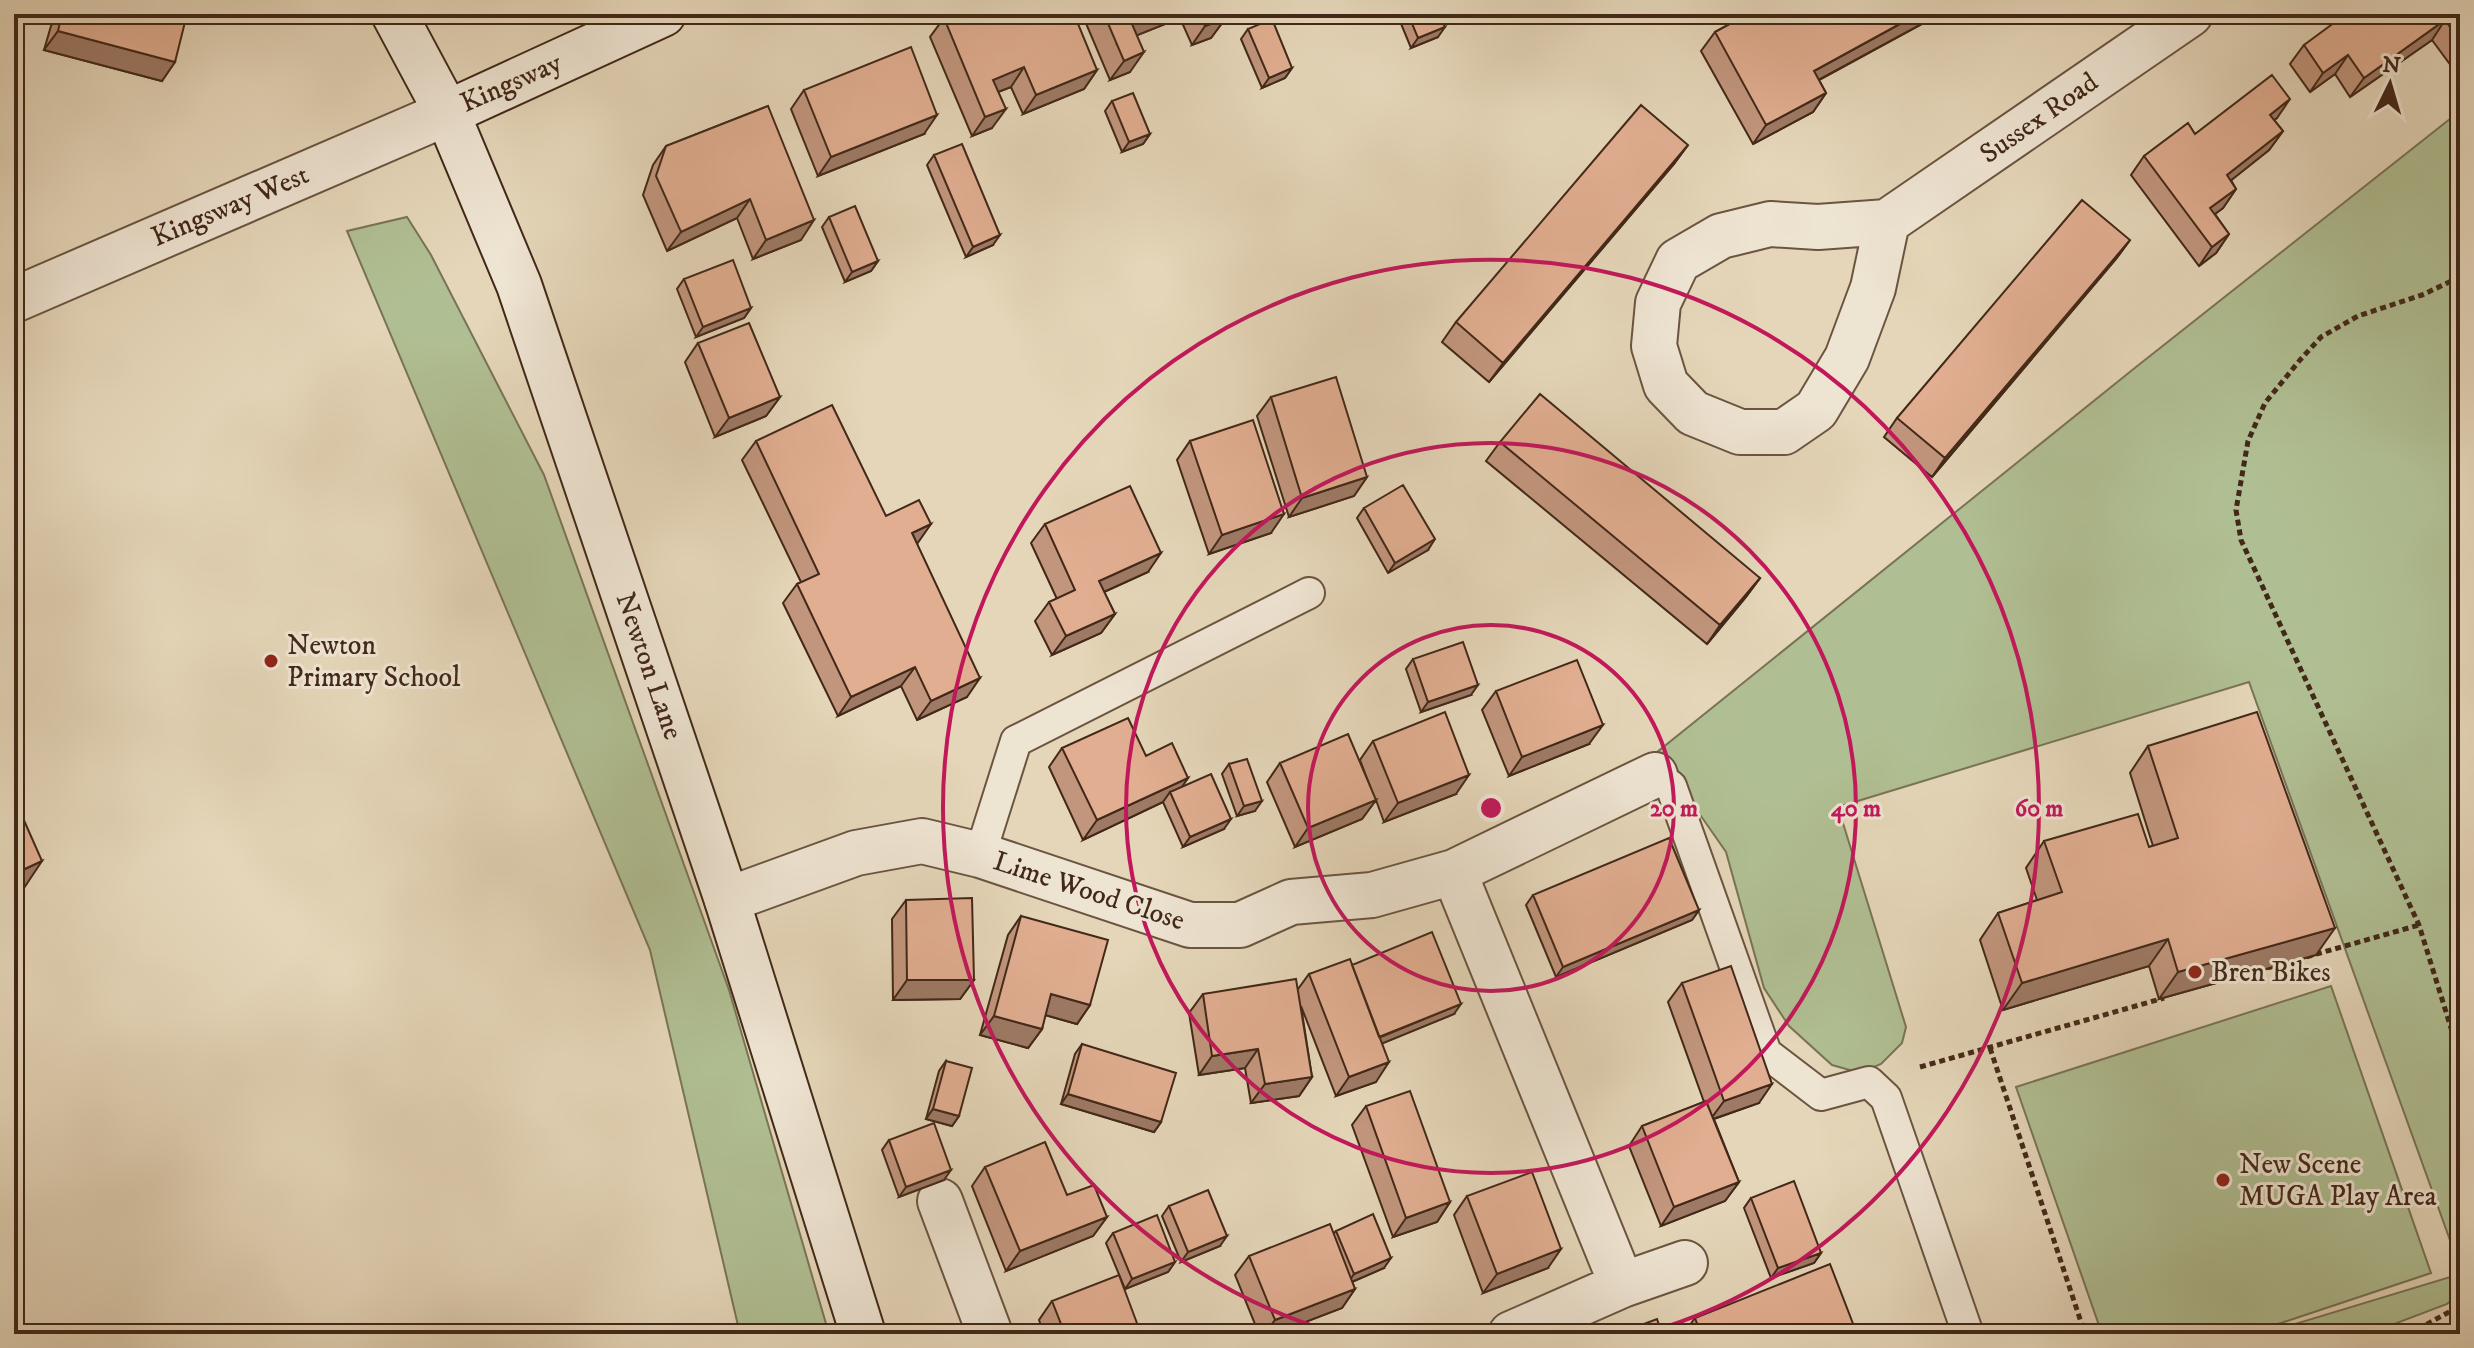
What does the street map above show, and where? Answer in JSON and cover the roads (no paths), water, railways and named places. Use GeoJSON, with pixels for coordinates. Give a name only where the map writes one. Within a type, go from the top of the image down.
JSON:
{"type":"FeatureCollection","features":[{"type":"Feature","properties":{"kind":"street","name":"Newton Lane"},"geometry":{"type":"LineString","coordinates":[[394,14],[447,113],[519,285],[727,900],[863,1334]]}},
{"type":"Feature","properties":{"kind":"street","name":"Kingsway"},"geometry":{"type":"LineString","coordinates":[[447,113],[663,14]]}},
{"type":"Feature","properties":{"kind":"street","name":"Sussex Road"},"geometry":{"type":"LineString","coordinates":[[1887,222],[2190,14]]}},
{"type":"Feature","properties":{"kind":"street","name":"Kingsway West"},"geometry":{"type":"LineString","coordinates":[[14,300],[447,113]]}},
{"type":"Feature","properties":{"kind":"street"},"geometry":{"type":"LineString","coordinates":[[1887,222],[1873,288],[1847,358],[1816,410],[1784,432],[1740,432],[1693,413],[1666,385],[1654,346],[1658,303],[1678,261],[1721,236],[1770,224],[1818,227],[1887,222]]}},
{"type":"Feature","properties":{"kind":"street","name":"Lime Wood Close"},"geometry":{"type":"LineString","coordinates":[[727,900],[856,853],[922,841],[980,855],[1190,925],[1240,925],[1291,902],[1372,895],[1454,872],[1655,775]]}},
{"type":"Feature","properties":{"kind":"street"},"geometry":{"type":"LineString","coordinates":[[1454,872],[1622,1285]]}},
{"type":"Feature","properties":{"kind":"street"},"geometry":{"type":"LineString","coordinates":[[940,1201],[990,1334]]}},
{"type":"Feature","properties":{"kind":"street"},"geometry":{"type":"LineString","coordinates":[[1511,1334],[1622,1285],[1685,1263]]}},
{"type":"Feature","properties":{"kind":"lane"},"geometry":{"type":"LineString","coordinates":[[980,855],[1016,741],[1309,593]]}},
{"type":"Feature","properties":{"kind":"lane"},"geometry":{"type":"LineString","coordinates":[[1655,775],[1671,786],[1766,1053],[1821,1095],[1869,1082],[1886,1098],[1968,1334]]}},
{"type":"Feature","properties":{"kind":"place","name":"Newton Primary School"},"geometry":{"type":"Point","coordinates":[271,661]}},
{"type":"Feature","properties":{"kind":"place","name":"Bren Bikes"},"geometry":{"type":"Point","coordinates":[2195,972]}},
{"type":"Feature","properties":{"kind":"place","name":"New Scene MUGA Play Area"},"geometry":{"type":"Point","coordinates":[2223,1180]}}]}
